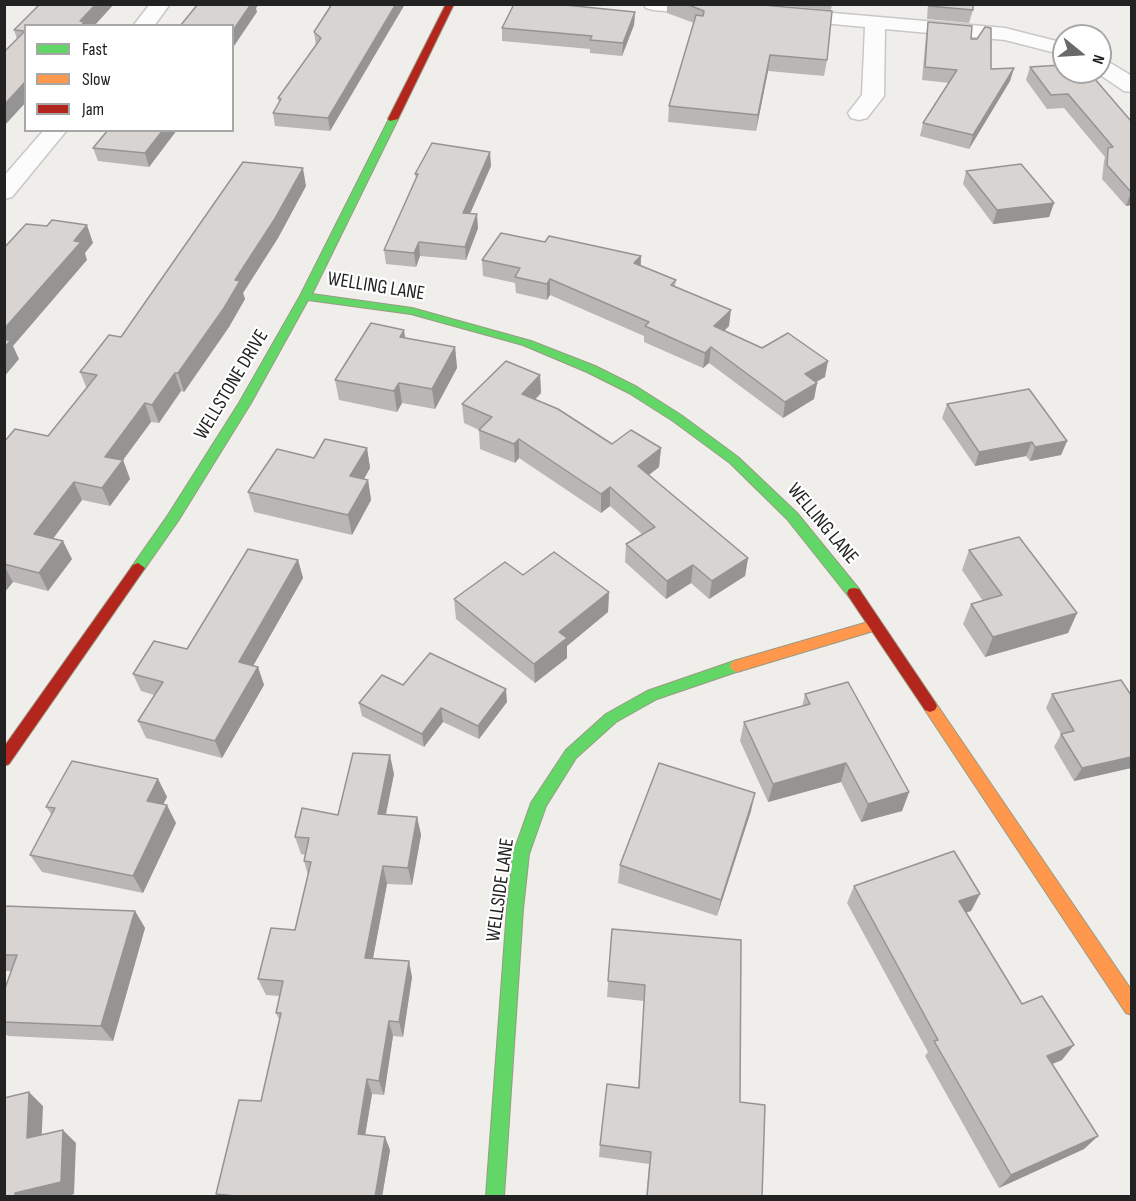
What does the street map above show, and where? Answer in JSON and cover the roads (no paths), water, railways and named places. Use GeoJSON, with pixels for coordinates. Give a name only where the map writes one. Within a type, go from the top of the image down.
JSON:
{"type":"FeatureCollection","features":[{"type":"Feature","properties":{"kind":"street"},"geometry":{"type":"LineString","coordinates":[[145,24],[161,4]]}},
{"type":"Feature","properties":{"kind":"street","name":"WELLSTONE DRIVE"},"geometry":{"type":"LineString","coordinates":[[4,760],[196,483],[279,344],[450,4]]}},
{"type":"Feature","properties":{"kind":"street"},"geometry":{"type":"LineString","coordinates":[[653,4],[735,11]]}},
{"type":"Feature","properties":{"kind":"street"},"geometry":{"type":"LineString","coordinates":[[770,14],[1005,34],[1052,46]]}},
{"type":"Feature","properties":{"kind":"street"},"geometry":{"type":"LineString","coordinates":[[859,113],[873,96],[875,22]]}},
{"type":"Feature","properties":{"kind":"street"},"geometry":{"type":"LineString","coordinates":[[1112,73],[1131,86]]}},
{"type":"Feature","properties":{"kind":"street"},"geometry":{"type":"LineString","coordinates":[[4,192],[54,132]]}},
{"type":"Feature","properties":{"kind":"street","name":"WELLING LANE"},"geometry":{"type":"LineString","coordinates":[[305,296],[403,309],[483,329],[570,360],[633,390],[718,447],[767,489],[825,554],[875,625],[1131,1008]]}},
{"type":"Feature","properties":{"kind":"street","name":"WELLSIDE LANE"},"geometry":{"type":"LineString","coordinates":[[495,1197],[515,909],[521,854],[539,803],[554,777],[571,754],[611,718],[652,695],[708,674],[875,625]]}}]}
